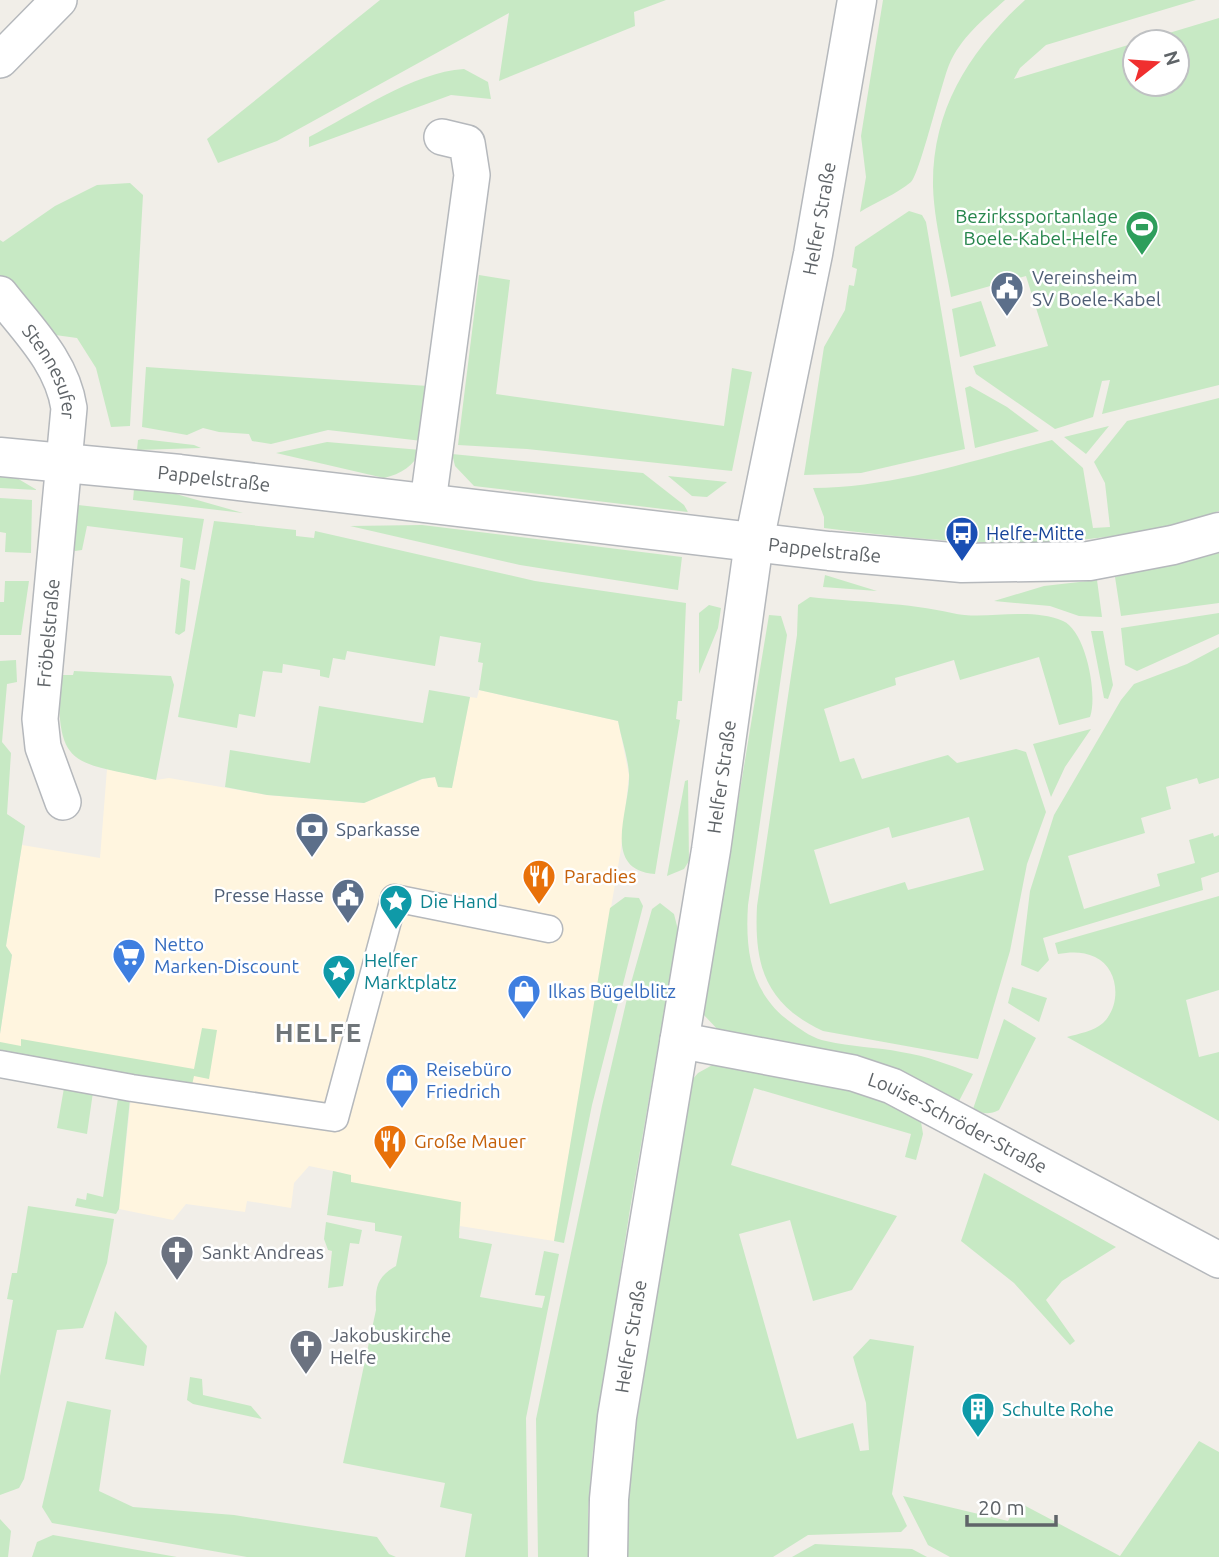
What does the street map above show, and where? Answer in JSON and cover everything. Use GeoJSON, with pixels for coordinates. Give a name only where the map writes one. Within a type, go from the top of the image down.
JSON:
{"type":"FeatureCollection","features":[{"type":"Feature","properties":{"kind":"street"},"geometry":{"type":"LineString","coordinates":[[0,60],[59,0]]}},
{"type":"Feature","properties":{"kind":"street","name":"Helfer Straße"},"geometry":{"type":"LineString","coordinates":[[608,1557],[609,1499],[617,1417],[711,850],[754,542],[813,254],[857,0]]}},
{"type":"Feature","properties":{"kind":"street"},"geometry":{"type":"LineString","coordinates":[[428,502],[471,175],[467,144],[442,137]]}},
{"type":"Feature","properties":{"kind":"street","name":"Stennesufer"},"geometry":{"type":"LineString","coordinates":[[0,294],[55,363],[65,383],[69,408],[63,462]]}},
{"type":"Feature","properties":{"kind":"street","name":"Pappelstraße"},"geometry":{"type":"LineString","coordinates":[[0,457],[428,502],[754,542],[962,563],[1038,564],[1089,561],[1131,554],[1219,532]]}},
{"type":"Feature","properties":{"kind":"street","name":"Fröbelstraße"},"geometry":{"type":"LineString","coordinates":[[63,462],[40,719],[47,762],[63,802]]}},
{"type":"Feature","properties":{"kind":"street"},"geometry":{"type":"LineString","coordinates":[[0,1064],[132,1088],[335,1118],[394,898],[549,929]]}},
{"type":"Feature","properties":{"kind":"street","name":"Louise-Schröder-Straße"},"geometry":{"type":"LineString","coordinates":[[678,1040],[853,1073],[892,1086],[1219,1260]]}},
{"type":"Feature","properties":{"kind":"shaded area"},"geometry":{"type":"Polygon","coordinates":[[[479,690],[618,721],[629,775],[621,849],[554,1241],[460,1226],[460,1232],[367,1213],[343,1173],[309,1166],[294,1183],[291,1208],[247,1201],[245,1212],[186,1204],[173,1220],[119,1209],[132,1088],[0,1064],[0,1034],[12,955],[6,946],[22,845],[100,858],[107,769],[156,780],[169,778],[267,795],[364,803],[423,779],[436,777],[452,787],[470,697],[477,698],[479,690]]]}},
{"type":"Feature","properties":{"kind":"green space"},"geometry":{"type":"Polygon","coordinates":[[[380,0],[666,0],[634,12],[635,26],[499,81],[509,13],[277,141],[218,163],[207,139],[380,0]]]}},
{"type":"Feature","properties":{"kind":"green space"},"geometry":{"type":"Polygon","coordinates":[[[883,0],[1005,0],[973,30],[954,55],[911,182],[860,212],[866,177],[861,136],[883,0]]]}},
{"type":"Feature","properties":{"kind":"green space"},"geometry":{"type":"Polygon","coordinates":[[[1025,0],[1196,0],[1046,45],[1020,68],[1014,79],[1121,47],[1121,98],[1191,98],[1191,28],[1186,28],[1219,18],[1219,385],[1102,414],[1110,380],[1102,381],[1093,417],[1055,429],[976,374],[973,366],[1048,346],[1026,276],[951,297],[935,214],[934,158],[947,106],[971,61],[1005,19],[1025,0]]]}},
{"type":"Feature","properties":{"kind":"green space"},"geometry":{"type":"Polygon","coordinates":[[[464,69],[488,82],[491,99],[451,95],[309,147],[309,137],[384,96],[425,78],[464,69]]]}},
{"type":"Feature","properties":{"kind":"green space"},"geometry":{"type":"Polygon","coordinates":[[[130,183],[143,195],[130,426],[111,427],[96,368],[77,338],[48,334],[0,275],[0,240],[3,242],[55,206],[97,185],[130,183]]]}},
{"type":"Feature","properties":{"kind":"green space"},"geometry":{"type":"Polygon","coordinates":[[[909,211],[922,215],[926,222],[965,449],[861,473],[804,475],[824,347],[845,310],[849,285],[854,286],[857,269],[852,267],[855,247],[909,211]]]}},
{"type":"Feature","properties":{"kind":"green space"},"geometry":{"type":"Polygon","coordinates":[[[479,275],[510,280],[496,394],[724,426],[732,368],[752,372],[732,471],[527,449],[458,445],[479,275]]]}},
{"type":"Feature","properties":{"kind":"green space"},"geometry":{"type":"Polygon","coordinates":[[[981,301],[996,346],[960,357],[952,309],[981,301]]]}},
{"type":"Feature","properties":{"kind":"green space"},"geometry":{"type":"Polygon","coordinates":[[[146,367],[428,386],[422,441],[328,430],[271,444],[252,441],[249,434],[203,428],[187,435],[142,427],[146,367]]]}},
{"type":"Feature","properties":{"kind":"green space"},"geometry":{"type":"Polygon","coordinates":[[[970,386],[1007,407],[1039,431],[975,448],[965,388],[970,386]]]}},
{"type":"Feature","properties":{"kind":"green space"},"geometry":{"type":"Polygon","coordinates":[[[1219,398],[1219,511],[1169,525],[1120,535],[1023,543],[875,534],[824,528],[824,517],[813,488],[843,487],[903,478],[1052,440],[1083,468],[1093,528],[1110,527],[1105,483],[1094,462],[1127,421],[1219,398]]]}},
{"type":"Feature","properties":{"kind":"green space"},"geometry":{"type":"Polygon","coordinates":[[[1109,426],[1086,454],[1064,437],[1109,426]]]}},
{"type":"Feature","properties":{"kind":"green space"},"geometry":{"type":"Polygon","coordinates":[[[138,440],[201,448],[137,450],[138,440]]]}},
{"type":"Feature","properties":{"kind":"green space"},"geometry":{"type":"Polygon","coordinates":[[[327,442],[421,450],[415,461],[406,468],[384,478],[276,453],[327,442]]]}},
{"type":"Feature","properties":{"kind":"green space"},"geometry":{"type":"Polygon","coordinates":[[[452,454],[643,473],[684,505],[688,512],[474,486],[455,466],[452,454]]]}},
{"type":"Feature","properties":{"kind":"green space"},"geometry":{"type":"Polygon","coordinates":[[[0,475],[15,477],[37,490],[0,488],[0,475]]]}},
{"type":"Feature","properties":{"kind":"green space"},"geometry":{"type":"Polygon","coordinates":[[[668,476],[727,482],[707,497],[692,496],[668,476]]]}},
{"type":"Feature","properties":{"kind":"green space"},"geometry":{"type":"Polygon","coordinates":[[[134,489],[176,494],[243,513],[133,500],[134,489]]]}},
{"type":"Feature","properties":{"kind":"green space"},"geometry":{"type":"Polygon","coordinates":[[[0,498],[32,500],[31,553],[5,552],[6,533],[0,532],[0,498]]]}},
{"type":"Feature","properties":{"kind":"green space"},"geometry":{"type":"Polygon","coordinates":[[[78,505],[204,519],[195,570],[180,567],[183,538],[87,526],[82,550],[75,551],[72,548],[78,505]]]}},
{"type":"Feature","properties":{"kind":"green space"},"geometry":{"type":"Polygon","coordinates":[[[214,521],[296,530],[296,536],[314,538],[315,531],[535,581],[686,603],[682,701],[678,701],[676,719],[680,720],[655,874],[638,870],[628,861],[623,849],[623,819],[629,774],[618,721],[479,690],[483,663],[478,662],[481,643],[440,636],[435,666],[347,651],[345,660],[333,658],[329,678],[320,676],[320,670],[283,664],[282,673],[263,671],[255,717],[239,714],[237,728],[178,717],[214,521]]]}},
{"type":"Feature","properties":{"kind":"green space"},"geometry":{"type":"Polygon","coordinates":[[[422,525],[682,557],[678,590],[520,565],[350,526],[422,525]]]}},
{"type":"Feature","properties":{"kind":"green space"},"geometry":{"type":"Polygon","coordinates":[[[1219,553],[1219,603],[1121,616],[1115,577],[1219,553]]]}},
{"type":"Feature","properties":{"kind":"green space"},"geometry":{"type":"Polygon","coordinates":[[[825,575],[877,591],[823,587],[825,575]]]}},
{"type":"Feature","properties":{"kind":"green space"},"geometry":{"type":"Polygon","coordinates":[[[181,578],[190,581],[185,631],[179,635],[175,633],[181,578]]]}},
{"type":"Feature","properties":{"kind":"green space"},"geometry":{"type":"Polygon","coordinates":[[[1097,580],[1102,617],[1079,616],[1050,606],[994,601],[1044,586],[1097,580]]]}},
{"type":"Feature","properties":{"kind":"green space"},"geometry":{"type":"Polygon","coordinates":[[[5,581],[29,581],[21,635],[0,635],[0,602],[4,602],[5,581]]]}},
{"type":"Feature","properties":{"kind":"green space"},"geometry":{"type":"Polygon","coordinates":[[[810,597],[900,605],[965,615],[1021,614],[1050,617],[1071,627],[1084,650],[1091,680],[1090,717],[1059,725],[1039,657],[960,680],[954,660],[895,678],[896,685],[824,709],[840,762],[854,758],[862,779],[948,755],[957,763],[1016,749],[1026,752],[1046,812],[1027,864],[1010,951],[978,1059],[823,1031],[788,1008],[767,980],[758,947],[757,906],[797,635],[798,605],[810,597]],[[969,817],[892,838],[889,827],[814,850],[830,904],[905,882],[908,890],[984,870],[969,817]]]}},
{"type":"Feature","properties":{"kind":"green space"},"geometry":{"type":"Polygon","coordinates":[[[709,605],[721,608],[718,628],[699,674],[699,613],[709,605]]]}},
{"type":"Feature","properties":{"kind":"green space"},"geometry":{"type":"Polygon","coordinates":[[[1219,613],[1219,634],[1137,671],[1125,665],[1121,628],[1219,613]]]}},
{"type":"Feature","properties":{"kind":"green space"},"geometry":{"type":"Polygon","coordinates":[[[769,615],[781,616],[787,635],[748,905],[748,939],[754,971],[768,1000],[793,1024],[813,1037],[920,1056],[973,1074],[959,1101],[889,1069],[720,1032],[703,1014],[769,615]]]}},
{"type":"Feature","properties":{"kind":"green space"},"geometry":{"type":"Polygon","coordinates":[[[1091,631],[1103,631],[1113,685],[1108,699],[1104,698],[1091,631]]]}},
{"type":"Feature","properties":{"kind":"green space"},"geometry":{"type":"Polygon","coordinates":[[[1219,647],[1219,778],[1199,784],[1197,778],[1166,787],[1171,809],[1141,818],[1145,833],[1068,856],[1084,909],[1160,886],[1157,874],[1195,863],[1189,840],[1213,833],[1214,837],[1219,835],[1219,872],[1201,878],[1203,890],[1043,938],[1049,960],[1038,972],[1021,965],[1030,891],[1054,815],[1121,700],[1134,684],[1187,664],[1219,647]]]}},
{"type":"Feature","properties":{"kind":"green space"},"geometry":{"type":"Polygon","coordinates":[[[16,660],[17,682],[7,684],[2,742],[11,753],[7,814],[25,826],[6,946],[12,955],[0,1034],[0,661],[16,660]]]}},
{"type":"Feature","properties":{"kind":"green space"},"geometry":{"type":"Polygon","coordinates":[[[74,671],[171,676],[174,685],[156,780],[88,764],[75,756],[61,729],[59,706],[60,675],[73,675],[74,671]]]}},
{"type":"Feature","properties":{"kind":"green space"},"geometry":{"type":"Polygon","coordinates":[[[429,690],[470,697],[452,788],[438,787],[435,777],[422,779],[364,803],[267,795],[225,787],[230,750],[310,763],[319,706],[423,723],[429,690]]]}},
{"type":"Feature","properties":{"kind":"green space"},"geometry":{"type":"Polygon","coordinates":[[[1091,729],[1065,767],[1051,797],[1033,744],[1091,729]]]}},
{"type":"Feature","properties":{"kind":"green space"},"geometry":{"type":"Polygon","coordinates":[[[688,780],[689,861],[684,869],[667,876],[685,781],[688,780]]]}},
{"type":"Feature","properties":{"kind":"green space"},"geometry":{"type":"Polygon","coordinates":[[[1219,896],[1219,990],[1186,1000],[1199,1057],[1219,1052],[1219,1121],[1067,1037],[1091,1030],[1103,1023],[1113,1007],[1115,987],[1109,969],[1103,962],[1086,954],[1058,954],[1055,943],[1219,896]]]}},
{"type":"Feature","properties":{"kind":"green space"},"geometry":{"type":"Polygon","coordinates":[[[625,897],[639,898],[643,906],[592,1105],[564,1243],[554,1241],[610,908],[625,897]]]}},
{"type":"Feature","properties":{"kind":"green space"},"geometry":{"type":"Polygon","coordinates":[[[660,903],[674,914],[678,930],[630,1209],[593,1450],[588,1512],[589,1557],[538,1557],[536,1419],[629,990],[652,909],[660,903]]]}},
{"type":"Feature","properties":{"kind":"green space"},"geometry":{"type":"Polygon","coordinates":[[[1012,987],[1047,998],[1039,1022],[1008,1003],[1012,987]]]}},
{"type":"Feature","properties":{"kind":"green space"},"geometry":{"type":"Polygon","coordinates":[[[1004,1019],[1036,1038],[999,1110],[983,1113],[973,1109],[1004,1019]]]}},
{"type":"Feature","properties":{"kind":"green space"},"geometry":{"type":"Polygon","coordinates":[[[202,1028],[217,1030],[209,1079],[194,1076],[192,1085],[0,1050],[0,1042],[21,1046],[21,1039],[194,1069],[202,1028]]]}},
{"type":"Feature","properties":{"kind":"green space"},"geometry":{"type":"Polygon","coordinates":[[[716,1063],[850,1087],[920,1116],[923,1134],[916,1160],[905,1157],[911,1134],[754,1088],[731,1165],[897,1216],[852,1290],[813,1301],[790,1220],[739,1234],[797,1439],[853,1423],[860,1451],[869,1450],[866,1403],[853,1357],[870,1339],[914,1346],[892,1494],[907,1526],[901,1532],[808,1535],[773,1557],[628,1557],[628,1497],[636,1419],[692,1080],[698,1073],[716,1063]]]}},
{"type":"Feature","properties":{"kind":"green space"},"geometry":{"type":"Polygon","coordinates":[[[64,1088],[93,1092],[87,1134],[57,1128],[64,1088]]]}},
{"type":"Feature","properties":{"kind":"green space"},"geometry":{"type":"Polygon","coordinates":[[[118,1098],[130,1099],[119,1209],[116,1214],[75,1206],[77,1198],[86,1200],[87,1193],[103,1197],[118,1098]]]}},
{"type":"Feature","properties":{"kind":"green space"},"geometry":{"type":"Polygon","coordinates":[[[333,1171],[351,1175],[351,1182],[461,1202],[459,1238],[492,1244],[480,1297],[542,1308],[545,1296],[535,1295],[544,1251],[559,1254],[526,1418],[528,1557],[465,1557],[472,1514],[440,1507],[445,1483],[343,1463],[376,1310],[378,1284],[389,1270],[396,1266],[402,1236],[375,1231],[375,1223],[327,1215],[333,1171]]]}},
{"type":"Feature","properties":{"kind":"green space"},"geometry":{"type":"Polygon","coordinates":[[[984,1173],[1116,1247],[1062,1281],[1046,1300],[1075,1341],[1070,1345],[1014,1283],[961,1241],[984,1173]]]}},
{"type":"Feature","properties":{"kind":"green space"},"geometry":{"type":"Polygon","coordinates":[[[28,1206],[114,1219],[107,1263],[83,1328],[57,1330],[24,1479],[19,1488],[0,1495],[0,1376],[13,1300],[7,1299],[12,1273],[17,1273],[28,1206]]]}},
{"type":"Feature","properties":{"kind":"green space"},"geometry":{"type":"Polygon","coordinates":[[[326,1222],[362,1230],[359,1244],[350,1243],[343,1286],[328,1288],[332,1251],[328,1250],[324,1239],[326,1222]]]}},
{"type":"Feature","properties":{"kind":"green space"},"geometry":{"type":"Polygon","coordinates":[[[115,1311],[147,1346],[144,1366],[105,1359],[115,1311]]]}},
{"type":"Feature","properties":{"kind":"green space"},"geometry":{"type":"Polygon","coordinates":[[[190,1377],[202,1379],[203,1395],[251,1406],[262,1419],[193,1404],[187,1400],[190,1377]]]}},
{"type":"Feature","properties":{"kind":"green space"},"geometry":{"type":"Polygon","coordinates":[[[67,1401],[111,1410],[99,1491],[133,1507],[234,1515],[377,1537],[389,1554],[396,1557],[247,1557],[52,1523],[42,1507],[67,1401]]]}},
{"type":"Feature","properties":{"kind":"green space"},"geometry":{"type":"Polygon","coordinates":[[[1199,1441],[1219,1452],[1219,1557],[950,1557],[928,1545],[903,1496],[1008,1521],[1018,1502],[1120,1556],[1199,1441]]]}},
{"type":"Feature","properties":{"kind":"green space"},"geometry":{"type":"Polygon","coordinates":[[[0,1519],[11,1531],[8,1557],[0,1557],[0,1519]]]}},
{"type":"Feature","properties":{"kind":"green space"},"geometry":{"type":"Polygon","coordinates":[[[53,1535],[177,1557],[32,1557],[37,1542],[53,1535]]]}},
{"type":"Feature","properties":{"kind":"green space"},"geometry":{"type":"Polygon","coordinates":[[[815,1544],[912,1549],[927,1557],[792,1557],[815,1544]]]}},
{"type":"Feature","properties":{"kind":"place","name":"Bezirkssportanlage Boele-Kabel-Helfe"},"geometry":{"type":"Point","coordinates":[1142,257]}},
{"type":"Feature","properties":{"kind":"place","name":"Vereinsheim SV Boele-Kabel"},"geometry":{"type":"Point","coordinates":[1007,318]}},
{"type":"Feature","properties":{"kind":"place","name":"Helfe-Mitte"},"geometry":{"type":"Point","coordinates":[962,563]}},
{"type":"Feature","properties":{"kind":"place","name":"Sparkasse"},"geometry":{"type":"Point","coordinates":[312,859]}},
{"type":"Feature","properties":{"kind":"place","name":"Paradies"},"geometry":{"type":"Point","coordinates":[539,906]}},
{"type":"Feature","properties":{"kind":"place","name":"Presse Hasse"},"geometry":{"type":"Point","coordinates":[348,925]}},
{"type":"Feature","properties":{"kind":"place","name":"Die Hand"},"geometry":{"type":"Point","coordinates":[396,931]}},
{"type":"Feature","properties":{"kind":"place","name":"Netto Marken-Discount"},"geometry":{"type":"Point","coordinates":[129,985]}},
{"type":"Feature","properties":{"kind":"place","name":"Helfer Marktplatz"},"geometry":{"type":"Point","coordinates":[339,1001]}},
{"type":"Feature","properties":{"kind":"place","name":"Ilkas Bügelblitz"},"geometry":{"type":"Point","coordinates":[524,1021]}},
{"type":"Feature","properties":{"kind":"place","name":"Reisebüro Friedrich"},"geometry":{"type":"Point","coordinates":[402,1110]}},
{"type":"Feature","properties":{"kind":"place","name":"Große Mauer"},"geometry":{"type":"Point","coordinates":[390,1171]}},
{"type":"Feature","properties":{"kind":"place","name":"Sankt Andreas"},"geometry":{"type":"Point","coordinates":[177,1282]}},
{"type":"Feature","properties":{"kind":"place","name":"Jakobuskirche Helfe"},"geometry":{"type":"Point","coordinates":[306,1376]}},
{"type":"Feature","properties":{"kind":"place","name":"Schulte Rohe"},"geometry":{"type":"Point","coordinates":[978,1439]}},
{"type":"Feature","properties":{"kind":"district","name":"HELFE"},"geometry":{"type":"Point","coordinates":[319,1032]}}]}
